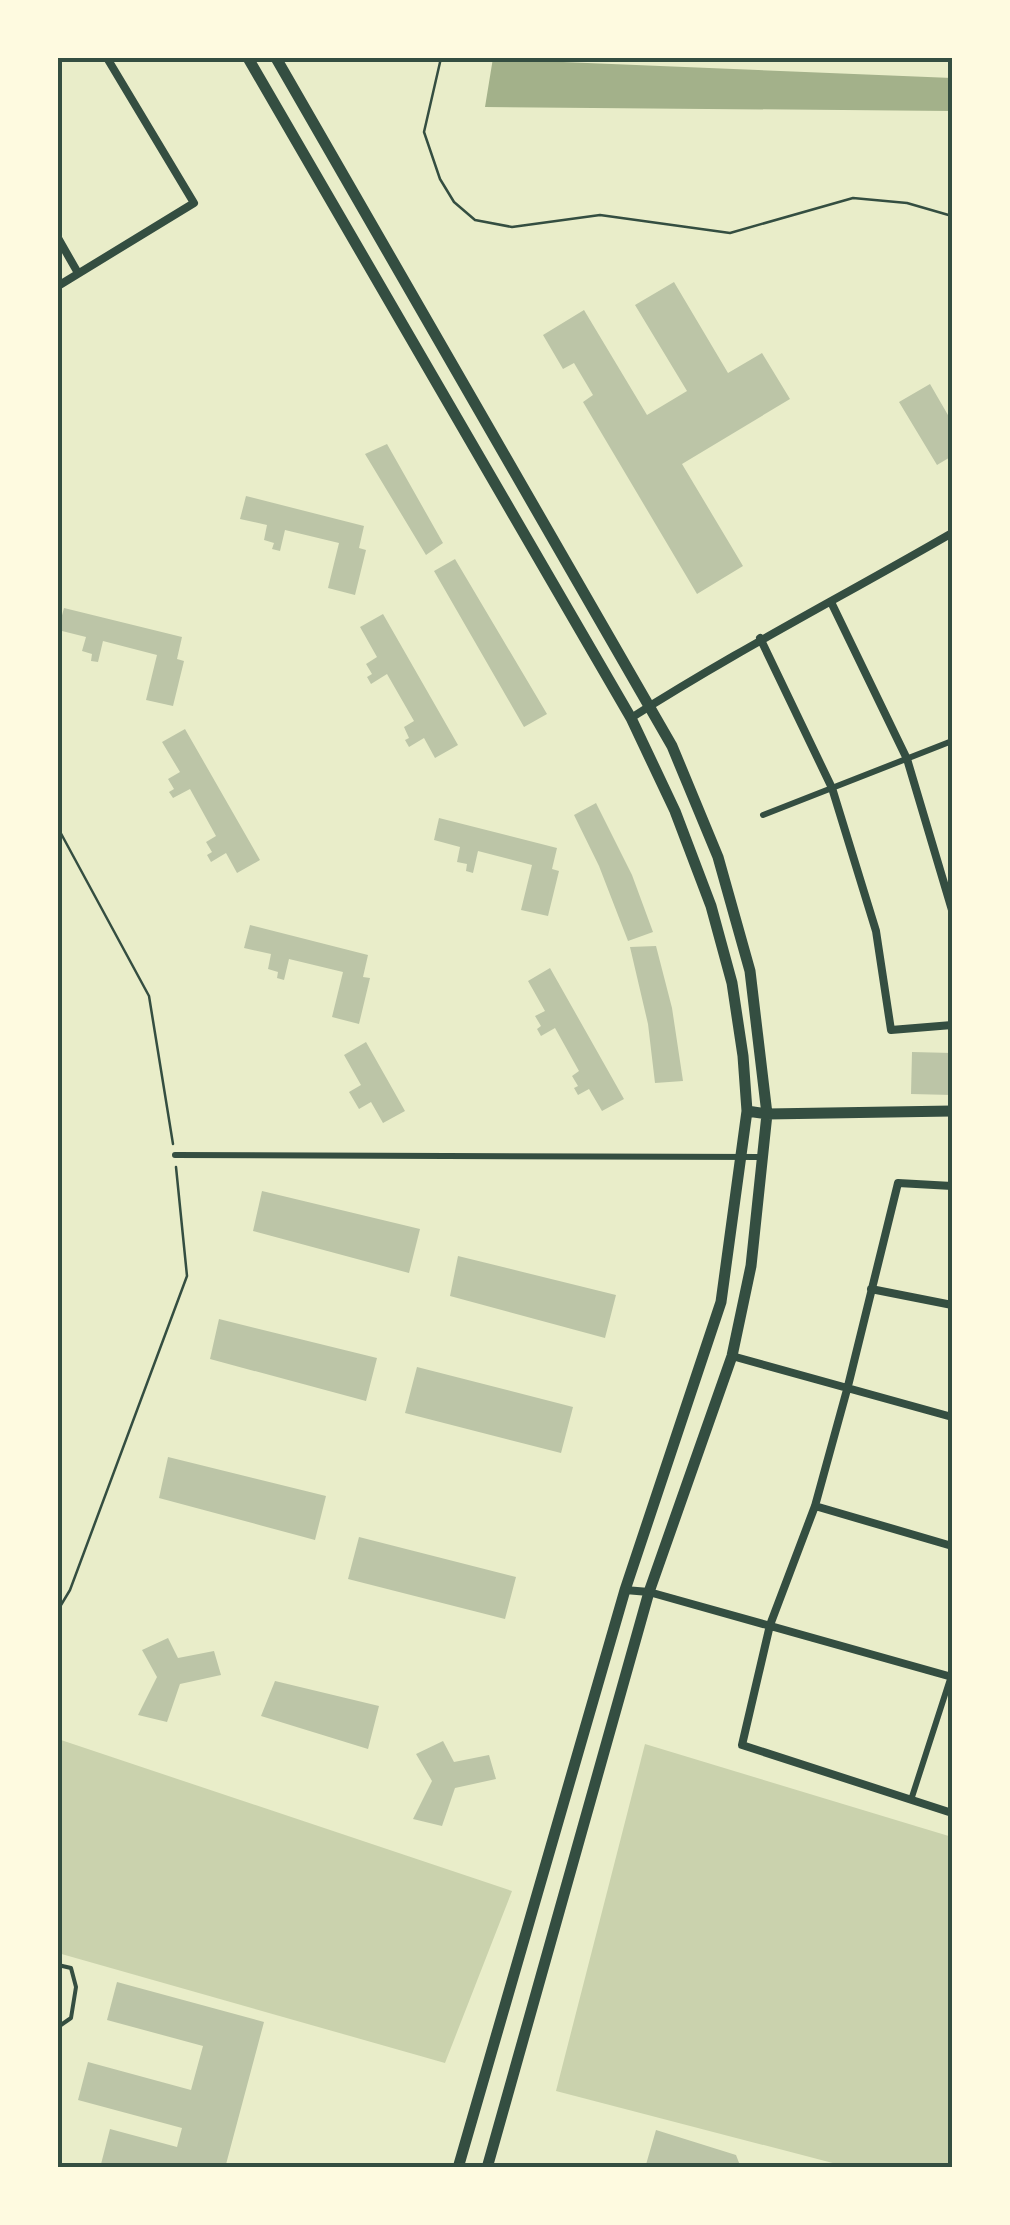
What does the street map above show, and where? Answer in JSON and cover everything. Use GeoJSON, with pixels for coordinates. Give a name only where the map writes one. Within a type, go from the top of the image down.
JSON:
{"type":"FeatureCollection","features":[{"type":"Feature","properties":{"kind":"main road"},"geometry":{"type":"LineString","coordinates":[[248,58],[631,718],[675,811],[711,906],[732,983],[743,1056],[747,1111],[721,1302],[625,1590],[458,2168]]}},
{"type":"Feature","properties":{"kind":"main road"},"geometry":{"type":"LineString","coordinates":[[276,58],[672,746],[718,857],[750,971],[767,1114],[751,1266],[732,1356],[649,1592],[488,2168]]}},
{"type":"Feature","properties":{"kind":"main road"},"geometry":{"type":"LineString","coordinates":[[747,1111],[952,1112]]}},
{"type":"Feature","properties":{"kind":"street"},"geometry":{"type":"LineString","coordinates":[[58,286],[194,204],[107,58]]}},
{"type":"Feature","properties":{"kind":"street"},"geometry":{"type":"LineString","coordinates":[[58,238],[78,274]]}},
{"type":"Feature","properties":{"kind":"street"},"geometry":{"type":"LineString","coordinates":[[631,718],[760,638],[952,533]]}},
{"type":"Feature","properties":{"kind":"street"},"geometry":{"type":"LineString","coordinates":[[832,602],[907,759],[952,909]]}},
{"type":"Feature","properties":{"kind":"street"},"geometry":{"type":"LineString","coordinates":[[760,638],[832,788],[876,931],[891,1030],[952,1025]]}},
{"type":"Feature","properties":{"kind":"street"},"geometry":{"type":"LineString","coordinates":[[763,815],[952,740]]}},
{"type":"Feature","properties":{"kind":"street"},"geometry":{"type":"LineString","coordinates":[[175,1156],[761,1156]]}},
{"type":"Feature","properties":{"kind":"street"},"geometry":{"type":"LineString","coordinates":[[952,1186],[898,1183],[815,1506],[770,1625],[742,1745],[952,1813]]}},
{"type":"Feature","properties":{"kind":"street"},"geometry":{"type":"LineString","coordinates":[[871,1289],[952,1305]]}},
{"type":"Feature","properties":{"kind":"street"},"geometry":{"type":"LineString","coordinates":[[732,1356],[952,1417]]}},
{"type":"Feature","properties":{"kind":"street"},"geometry":{"type":"LineString","coordinates":[[815,1506],[952,1546]]}},
{"type":"Feature","properties":{"kind":"street"},"geometry":{"type":"LineString","coordinates":[[625,1590],[649,1592],[952,1676],[911,1800]]}},
{"type":"Feature","properties":{"kind":"lane"},"geometry":{"type":"LineString","coordinates":[[58,1964],[71,1968],[76,1987],[71,2018],[58,2027]]}},
{"type":"Feature","properties":{"kind":"path"},"geometry":{"type":"LineString","coordinates":[[441,58],[424,132],[440,179],[454,202],[474,220],[512,228],[600,215],[730,232],[853,198],[907,203],[952,216]]}},
{"type":"Feature","properties":{"kind":"path"},"geometry":{"type":"LineString","coordinates":[[58,828],[150,996],[175,1156],[187,1276],[70,1590],[58,1610]]}},
{"type":"Feature","properties":{"kind":"shaded area"},"geometry":{"type":"Polygon","coordinates":[[[493,58],[563,58],[563,62],[952,78],[952,111],[485,107],[493,58]]]}},
{"type":"Feature","properties":{"kind":"shaded area"},"geometry":{"type":"Polygon","coordinates":[[[58,1739],[512,1891],[445,2063],[58,1953],[58,1739]]]}},
{"type":"Feature","properties":{"kind":"shaded area"},"geometry":{"type":"Polygon","coordinates":[[[645,1744],[952,1837],[952,2167],[848,2167],[556,2091],[645,1744]]]}},
{"type":"Feature","properties":{"kind":"building"},"geometry":{"type":"Polygon","coordinates":[[[674,282],[728,373],[762,353],[790,399],[682,464],[743,566],[697,594],[583,402],[593,395],[574,363],[563,369],[543,335],[584,310],[647,415],[687,391],[635,305],[674,282]]]}},
{"type":"Feature","properties":{"kind":"building"},"geometry":{"type":"Polygon","coordinates":[[[930,384],[952,422],[952,456],[937,465],[899,402],[930,384]]]}},
{"type":"Feature","properties":{"kind":"building"},"geometry":{"type":"Polygon","coordinates":[[[387,444],[443,543],[426,555],[365,454],[387,444]]]}},
{"type":"Feature","properties":{"kind":"building"},"geometry":{"type":"Polygon","coordinates":[[[246,496],[364,526],[359,548],[366,550],[355,595],[328,588],[339,543],[285,530],[280,551],[272,549],[274,543],[264,540],[267,525],[240,519],[246,496]]]}},
{"type":"Feature","properties":{"kind":"building"},"geometry":{"type":"Polygon","coordinates":[[[455,559],[547,714],[524,727],[434,571],[455,559]]]}},
{"type":"Feature","properties":{"kind":"building"},"geometry":{"type":"Polygon","coordinates":[[[64,608],[182,637],[177,659],[184,661],[173,706],[146,700],[157,655],[103,641],[98,662],[91,661],[92,654],[82,651],[86,637],[58,630],[64,608]]]}},
{"type":"Feature","properties":{"kind":"building"},"geometry":{"type":"Polygon","coordinates":[[[383,614],[458,745],[435,758],[424,738],[409,747],[405,740],[409,738],[404,727],[414,721],[387,674],[371,684],[367,677],[372,674],[366,664],[377,657],[360,627],[383,614]]]}},
{"type":"Feature","properties":{"kind":"building"},"geometry":{"type":"Polygon","coordinates":[[[185,729],[260,860],[237,873],[226,853],[211,862],[207,855],[212,852],[206,842],[216,836],[190,789],[173,798],[169,792],[174,789],[168,779],[180,772],[162,742],[185,729]]]}},
{"type":"Feature","properties":{"kind":"building"},"geometry":{"type":"Polygon","coordinates":[[[596,803],[632,875],[653,932],[628,941],[574,815],[596,803]]]}},
{"type":"Feature","properties":{"kind":"building"},"geometry":{"type":"Polygon","coordinates":[[[439,818],[557,848],[552,869],[559,871],[548,916],[521,910],[532,865],[478,851],[473,873],[466,871],[467,864],[457,862],[460,847],[434,840],[439,818]]]}},
{"type":"Feature","properties":{"kind":"building"},"geometry":{"type":"Polygon","coordinates":[[[250,925],[368,955],[363,977],[370,978],[359,1024],[332,1017],[343,972],[289,959],[284,980],[277,978],[278,972],[268,969],[271,954],[244,948],[250,925]]]}},
{"type":"Feature","properties":{"kind":"building"},"geometry":{"type":"Polygon","coordinates":[[[656,946],[672,1008],[683,1081],[655,1083],[648,1024],[630,947],[656,946]]]}},
{"type":"Feature","properties":{"kind":"building"},"geometry":{"type":"Polygon","coordinates":[[[550,968],[624,1099],[602,1111],[589,1089],[578,1095],[574,1088],[578,1086],[572,1076],[579,1071],[555,1028],[541,1036],[537,1029],[541,1026],[535,1016],[545,1011],[528,981],[550,968]]]}},
{"type":"Feature","properties":{"kind":"building"},"geometry":{"type":"Polygon","coordinates":[[[366,1042],[405,1111],[383,1123],[371,1102],[359,1109],[349,1092],[361,1085],[344,1055],[366,1042]]]}},
{"type":"Feature","properties":{"kind":"building"},"geometry":{"type":"Polygon","coordinates":[[[912,1052],[952,1053],[952,1095],[911,1094],[912,1052]]]}},
{"type":"Feature","properties":{"kind":"building"},"geometry":{"type":"Polygon","coordinates":[[[262,1191],[420,1229],[409,1273],[253,1231],[262,1191]]]}},
{"type":"Feature","properties":{"kind":"building"},"geometry":{"type":"Polygon","coordinates":[[[458,1256],[616,1295],[605,1338],[450,1296],[458,1256]]]}},
{"type":"Feature","properties":{"kind":"building"},"geometry":{"type":"Polygon","coordinates":[[[219,1319],[377,1358],[366,1401],[210,1359],[219,1319]]]}},
{"type":"Feature","properties":{"kind":"building"},"geometry":{"type":"Polygon","coordinates":[[[417,1367],[573,1407],[561,1453],[405,1413],[417,1367]]]}},
{"type":"Feature","properties":{"kind":"building"},"geometry":{"type":"Polygon","coordinates":[[[168,1457],[326,1496],[315,1540],[159,1498],[168,1457]]]}},
{"type":"Feature","properties":{"kind":"building"},"geometry":{"type":"Polygon","coordinates":[[[359,1537],[516,1577],[505,1619],[348,1579],[359,1537]]]}},
{"type":"Feature","properties":{"kind":"building"},"geometry":{"type":"Polygon","coordinates":[[[168,1638],[178,1658],[214,1651],[221,1675],[180,1684],[167,1722],[138,1715],[157,1677],[142,1650],[168,1638]]]}},
{"type":"Feature","properties":{"kind":"building"},"geometry":{"type":"Polygon","coordinates":[[[275,1681],[379,1706],[368,1749],[261,1716],[275,1681]]]}},
{"type":"Feature","properties":{"kind":"building"},"geometry":{"type":"Polygon","coordinates":[[[443,1741],[454,1762],[489,1755],[496,1779],[455,1788],[442,1826],[413,1819],[432,1781],[416,1754],[443,1741]]]}},
{"type":"Feature","properties":{"kind":"building"},"geometry":{"type":"Polygon","coordinates":[[[117,1982],[264,2022],[225,2168],[100,2168],[110,2129],[177,2147],[182,2128],[78,2100],[88,2062],[191,2090],[203,2046],[107,2020],[117,1982]]]}},
{"type":"Feature","properties":{"kind":"building"},"geometry":{"type":"Polygon","coordinates":[[[656,2130],[736,2155],[741,2168],[645,2168],[656,2130]]]}}]}
